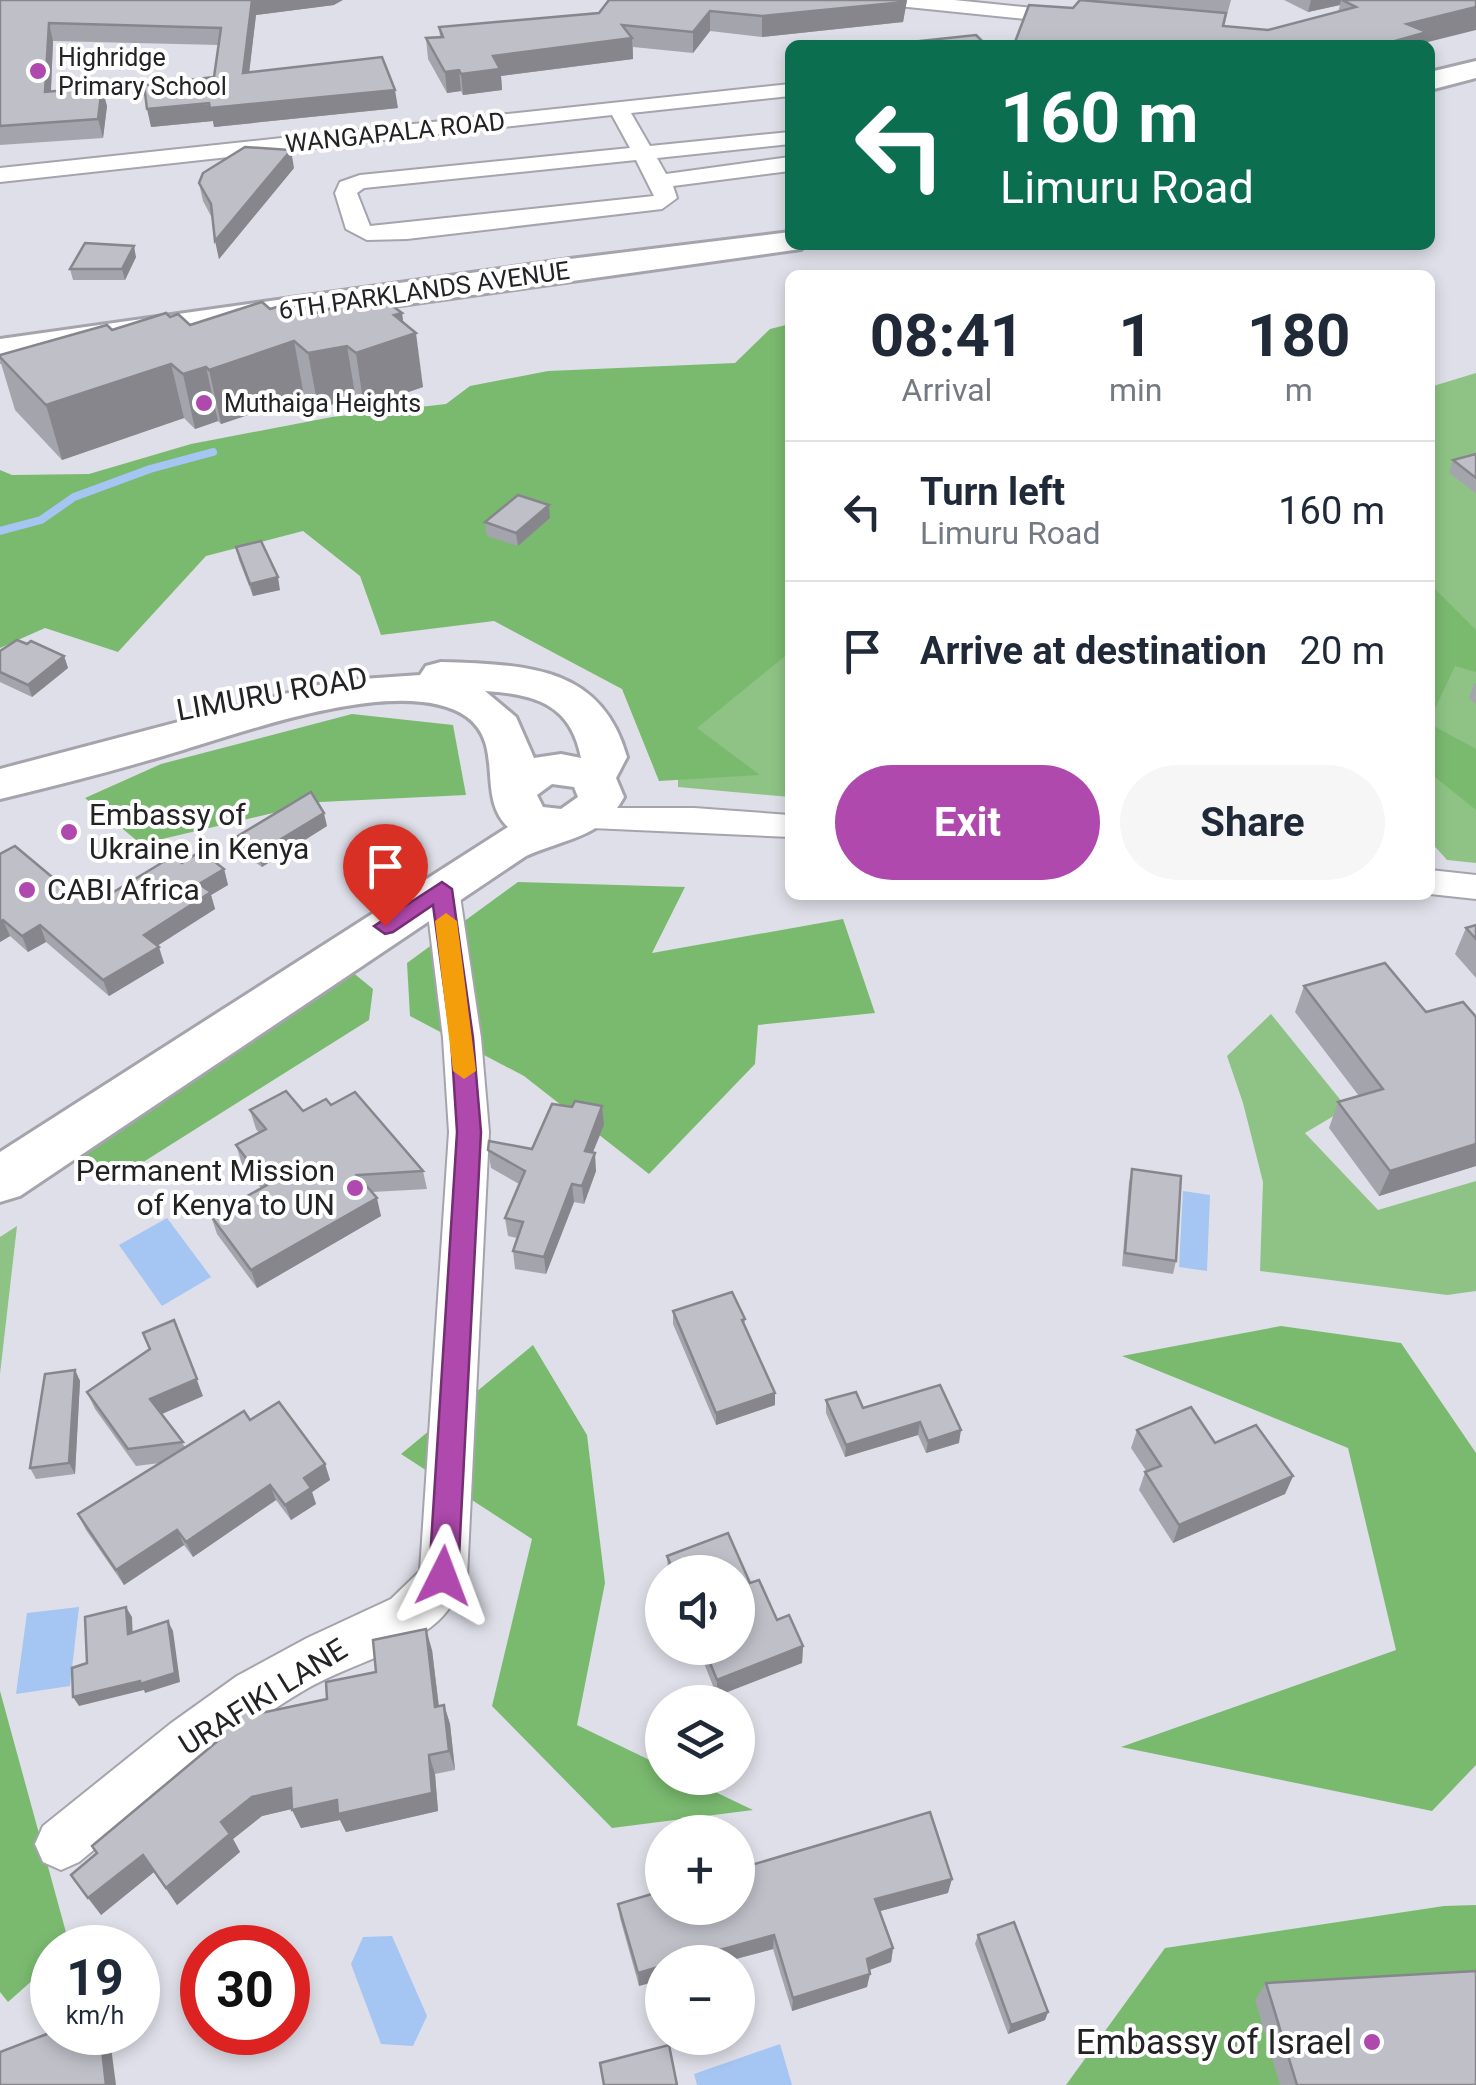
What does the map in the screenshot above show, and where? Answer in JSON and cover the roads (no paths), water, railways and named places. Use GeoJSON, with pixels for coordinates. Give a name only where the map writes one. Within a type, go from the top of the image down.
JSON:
{"type":"FeatureCollection","features":[{"type":"Feature","properties":{"kind":"main road"},"geometry":{"type":"LineString","coordinates":[[1435,81],[1476,69]]}},
{"type":"Feature","properties":{"kind":"main road","name":"6TH PARKLANDS AVENUE"},"geometry":{"type":"LineString","coordinates":[[0,331],[785,226]]}},
{"type":"Feature","properties":{"kind":"main road","name":"6TH PARKLANDS AVENUE"},"geometry":{"type":"LineString","coordinates":[[0,350],[589,266],[785,243]]}},
{"type":"Feature","properties":{"kind":"main road","name":"LIMURU ROAD"},"geometry":{"type":"LineString","coordinates":[[0,754],[292,685],[338,678],[414,674],[502,679],[564,693],[579,703],[598,728],[604,757],[559,801]]}},
{"type":"Feature","properties":{"kind":"main road"},"geometry":{"type":"LineString","coordinates":[[0,784],[304,703],[389,688],[456,695],[487,710],[559,801]]}},
{"type":"Feature","properties":{"kind":"main road"},"geometry":{"type":"LineString","coordinates":[[0,1180],[509,845],[559,801]]}},
{"type":"Feature","properties":{"kind":"main road"},"geometry":{"type":"LineString","coordinates":[[0,1162],[275,984],[456,860],[559,801]]}},
{"type":"Feature","properties":{"kind":"street"},"geometry":{"type":"LineString","coordinates":[[898,0],[1095,20]]}},
{"type":"Feature","properties":{"kind":"street"},"geometry":{"type":"LineString","coordinates":[[988,30],[998,10]]}},
{"type":"Feature","properties":{"kind":"street","name":"WANGAPALA ROAD"},"geometry":{"type":"LineString","coordinates":[[0,175],[785,91]]}},
{"type":"Feature","properties":{"kind":"street"},"geometry":{"type":"LineString","coordinates":[[618,108],[642,153],[659,181],[666,198],[652,205],[386,234],[356,229],[346,194],[348,187],[360,182],[642,153],[785,139]]}},
{"type":"Feature","properties":{"kind":"street"},"geometry":{"type":"LineString","coordinates":[[659,181],[785,165]]}},
{"type":"Feature","properties":{"kind":"street"},"geometry":{"type":"LineString","coordinates":[[559,801],[694,819],[785,826]]}},
{"type":"Feature","properties":{"kind":"street"},"geometry":{"type":"LineString","coordinates":[[1435,883],[1476,887]]}},
{"type":"Feature","properties":{"kind":"street","name":"URAFIKI LANE"},"geometry":{"type":"LineString","coordinates":[[62,1844],[229,1711],[320,1655],[401,1620],[435,1594],[443,1576],[469,1132],[462,1038],[442,889]]}},
{"type":"Feature","properties":{"kind":"water"},"geometry":{"type":"Polygon","coordinates":[[[1183,1191],[1210,1195],[1207,1271],[1179,1267],[1183,1191]]]}},
{"type":"Feature","properties":{"kind":"water"},"geometry":{"type":"Polygon","coordinates":[[[167,1218],[211,1277],[162,1306],[119,1245],[167,1218]]]}},
{"type":"Feature","properties":{"kind":"water"},"geometry":{"type":"Polygon","coordinates":[[[79,1607],[70,1686],[16,1694],[27,1613],[79,1607]]]}},
{"type":"Feature","properties":{"kind":"water"},"geometry":{"type":"Polygon","coordinates":[[[392,1936],[427,2016],[413,2046],[381,2044],[351,1964],[363,1937],[392,1936]]]}},
{"type":"Feature","properties":{"kind":"water"},"geometry":{"type":"Polygon","coordinates":[[[780,2044],[792,2085],[697,2085],[694,2074],[780,2044]]]}},
{"type":"Feature","properties":{"kind":"waterway"},"geometry":{"type":"LineString","coordinates":[[0,531],[41,520],[74,497],[150,469],[213,452]]}},
{"type":"Feature","properties":{"kind":"place","name":"Highridge Primary School"},"geometry":{"type":"Point","coordinates":[38,71]}},
{"type":"Feature","properties":{"kind":"place","name":"Muthaiga Heights"},"geometry":{"type":"Point","coordinates":[204,403]}},
{"type":"Feature","properties":{"kind":"place","name":"Embassy of Ukraine in Kenya"},"geometry":{"type":"Point","coordinates":[69,832]}},
{"type":"Feature","properties":{"kind":"place","name":"CABI Africa"},"geometry":{"type":"Point","coordinates":[27,890]}},
{"type":"Feature","properties":{"kind":"place","name":"Permanent Mission of Kenya to UN"},"geometry":{"type":"Point","coordinates":[355,1188]}},
{"type":"Feature","properties":{"kind":"place","name":"Embassy of Israel"},"geometry":{"type":"Point","coordinates":[1372,2042]}}]}
